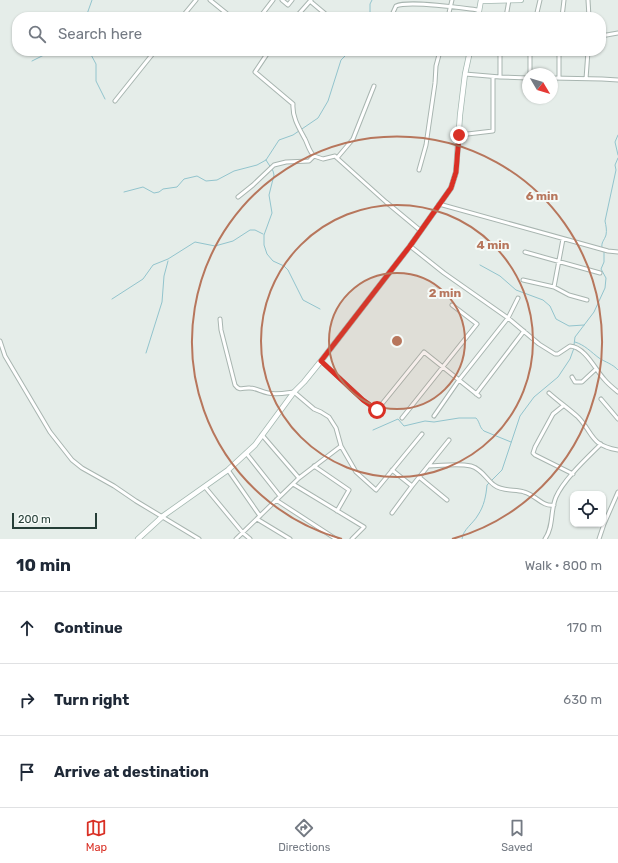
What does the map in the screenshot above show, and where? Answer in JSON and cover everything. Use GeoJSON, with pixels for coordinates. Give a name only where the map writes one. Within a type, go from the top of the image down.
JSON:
{"type":"FeatureCollection","features":[{"type":"Feature","properties":{"kind":"street"},"geometry":{"type":"LineString","coordinates":[[186,12],[196,0]]}},
{"type":"Feature","properties":{"kind":"street"},"geometry":{"type":"LineString","coordinates":[[264,12],[273,0]]}},
{"type":"Feature","properties":{"kind":"street"},"geometry":{"type":"LineString","coordinates":[[282,0],[288,5],[292,0]]}},
{"type":"Feature","properties":{"kind":"street"},"geometry":{"type":"LineString","coordinates":[[300,12],[310,0],[323,12]]}},
{"type":"Feature","properties":{"kind":"street"},"geometry":{"type":"LineString","coordinates":[[449,12],[452,0]]}},
{"type":"Feature","properties":{"kind":"street"},"geometry":{"type":"LineString","coordinates":[[393,12],[396,6],[405,2],[479,10],[481,0],[521,0]]}},
{"type":"Feature","properties":{"kind":"street"},"geometry":{"type":"LineString","coordinates":[[507,12],[509,0]]}},
{"type":"Feature","properties":{"kind":"street"},"geometry":{"type":"LineString","coordinates":[[537,12],[540,0]]}},
{"type":"Feature","properties":{"kind":"street"},"geometry":{"type":"LineString","coordinates":[[563,12],[564,0]]}},
{"type":"Feature","properties":{"kind":"street"},"geometry":{"type":"LineString","coordinates":[[588,0],[589,12]]}},
{"type":"Feature","properties":{"kind":"street"},"geometry":{"type":"LineString","coordinates":[[213,1],[225,12]]}},
{"type":"Feature","properties":{"kind":"street"},"geometry":{"type":"LineString","coordinates":[[606,35],[618,33]]}},
{"type":"Feature","properties":{"kind":"street"},"geometry":{"type":"LineString","coordinates":[[115,100],[151,56]]}},
{"type":"Feature","properties":{"kind":"street"},"geometry":{"type":"LineString","coordinates":[[266,56],[255,72],[293,104],[292,112],[299,130],[306,140],[310,152],[314,156],[322,159],[335,156],[421,231]]}},
{"type":"Feature","properties":{"kind":"street"},"geometry":{"type":"LineString","coordinates":[[419,170],[426,145],[436,66],[439,56]]}},
{"type":"Feature","properties":{"kind":"street"},"geometry":{"type":"LineString","coordinates":[[138,539],[163,516],[228,470],[246,453],[262,435],[294,392],[321,361],[410,246],[451,188],[456,172],[460,115],[469,56]]}},
{"type":"Feature","properties":{"kind":"street"},"geometry":{"type":"LineString","coordinates":[[500,56],[500,77]]}},
{"type":"Feature","properties":{"kind":"street"},"geometry":{"type":"LineString","coordinates":[[530,56],[530,68]]}},
{"type":"Feature","properties":{"kind":"street"},"geometry":{"type":"LineString","coordinates":[[559,56],[559,78],[618,80]]}},
{"type":"Feature","properties":{"kind":"street"},"geometry":{"type":"LineString","coordinates":[[586,79],[588,56]]}},
{"type":"Feature","properties":{"kind":"street"},"geometry":{"type":"LineString","coordinates":[[465,74],[522,78]]}},
{"type":"Feature","properties":{"kind":"street"},"geometry":{"type":"LineString","coordinates":[[459,135],[493,131],[493,77]]}},
{"type":"Feature","properties":{"kind":"street"},"geometry":{"type":"LineString","coordinates":[[337,158],[353,139],[374,86]]}},
{"type":"Feature","properties":{"kind":"street"},"geometry":{"type":"LineString","coordinates":[[238,197],[274,165],[286,162],[309,161],[314,156]]}},
{"type":"Feature","properties":{"kind":"street"},"geometry":{"type":"LineString","coordinates":[[439,204],[563,239],[608,251],[618,252]]}},
{"type":"Feature","properties":{"kind":"street"},"geometry":{"type":"LineString","coordinates":[[554,287],[563,239]]}},
{"type":"Feature","properties":{"kind":"street"},"geometry":{"type":"LineString","coordinates":[[410,246],[444,273],[508,318],[539,344],[555,354],[558,354],[570,346],[577,348],[587,357],[604,379],[618,392]]}},
{"type":"Feature","properties":{"kind":"street"},"geometry":{"type":"LineString","coordinates":[[525,252],[600,273]]}},
{"type":"Feature","properties":{"kind":"street"},"geometry":{"type":"LineString","coordinates":[[523,280],[554,287],[586,300]]}},
{"type":"Feature","properties":{"kind":"street"},"geometry":{"type":"LineString","coordinates":[[434,416],[459,380],[508,318],[518,298]]}},
{"type":"Feature","properties":{"kind":"street"},"geometry":{"type":"LineString","coordinates":[[402,418],[477,324],[452,305]]}},
{"type":"Feature","properties":{"kind":"street"},"geometry":{"type":"LineString","coordinates":[[220,319],[238,388],[241,390],[246,387],[269,394],[294,392]]}},
{"type":"Feature","properties":{"kind":"street"},"geometry":{"type":"LineString","coordinates":[[321,361],[363,400],[377,410],[424,352],[477,395],[524,331]]}},
{"type":"Feature","properties":{"kind":"street"},"geometry":{"type":"LineString","coordinates":[[0,341],[5,356],[50,432],[72,460],[82,468],[114,486],[199,539]]}},
{"type":"Feature","properties":{"kind":"street"},"geometry":{"type":"LineString","coordinates":[[572,377],[575,382],[582,382],[596,369]]}},
{"type":"Feature","properties":{"kind":"street"},"geometry":{"type":"LineString","coordinates":[[294,392],[314,410],[330,417],[336,428],[341,446],[356,472],[376,490],[422,434]]}},
{"type":"Feature","properties":{"kind":"street"},"geometry":{"type":"LineString","coordinates":[[549,393],[578,417],[590,435],[601,444],[618,450]]}},
{"type":"Feature","properties":{"kind":"street"},"geometry":{"type":"LineString","coordinates":[[601,399],[618,419]]}},
{"type":"Feature","properties":{"kind":"street"},"geometry":{"type":"LineString","coordinates":[[563,406],[553,414],[533,453],[573,474]]}},
{"type":"Feature","properties":{"kind":"street"},"geometry":{"type":"LineString","coordinates":[[262,435],[299,478]]}},
{"type":"Feature","properties":{"kind":"street"},"geometry":{"type":"LineString","coordinates":[[392,513],[449,440]]}},
{"type":"Feature","properties":{"kind":"street"},"geometry":{"type":"LineString","coordinates":[[545,539],[551,529],[554,505],[560,490],[601,444]]}},
{"type":"Feature","properties":{"kind":"street"},"geometry":{"type":"LineString","coordinates":[[236,539],[299,478],[341,446]]}},
{"type":"Feature","properties":{"kind":"street"},"geometry":{"type":"LineString","coordinates":[[246,453],[280,496]]}},
{"type":"Feature","properties":{"kind":"street"},"geometry":{"type":"LineString","coordinates":[[428,466],[443,466],[452,464],[471,466],[481,471],[494,485],[500,488],[525,492],[544,504],[549,506],[554,505]]}},
{"type":"Feature","properties":{"kind":"street"},"geometry":{"type":"LineString","coordinates":[[314,466],[349,490],[337,511]]}},
{"type":"Feature","properties":{"kind":"street"},"geometry":{"type":"LineString","coordinates":[[228,470],[260,516]]}},
{"type":"Feature","properties":{"kind":"street"},"geometry":{"type":"LineString","coordinates":[[392,470],[412,486]]}},
{"type":"Feature","properties":{"kind":"street"},"geometry":{"type":"LineString","coordinates":[[419,477],[447,500]]}},
{"type":"Feature","properties":{"kind":"street"},"geometry":{"type":"LineString","coordinates":[[293,484],[364,527],[352,539]]}},
{"type":"Feature","properties":{"kind":"street"},"geometry":{"type":"LineString","coordinates":[[205,486],[243,533],[250,539]]}},
{"type":"Feature","properties":{"kind":"street"},"geometry":{"type":"LineString","coordinates":[[598,539],[618,492]]}},
{"type":"Feature","properties":{"kind":"street"},"geometry":{"type":"LineString","coordinates":[[276,500],[336,539]]}},
{"type":"Feature","properties":{"kind":"street"},"geometry":{"type":"LineString","coordinates":[[257,519],[290,539]]}},
{"type":"Feature","properties":{"kind":"waterway"},"geometry":{"type":"LineString","coordinates":[[88,12],[92,0]]}},
{"type":"Feature","properties":{"kind":"waterway"},"geometry":{"type":"LineString","coordinates":[[370,12],[370,4],[372,0]]}},
{"type":"Feature","properties":{"kind":"waterway"},"geometry":{"type":"LineString","coordinates":[[32,61],[42,56]]}},
{"type":"Feature","properties":{"kind":"waterway"},"geometry":{"type":"LineString","coordinates":[[92,56],[96,64],[96,81],[105,99]]}},
{"type":"Feature","properties":{"kind":"waterway"},"geometry":{"type":"LineString","coordinates":[[124,192],[143,187],[154,193],[159,192],[163,189],[177,187],[184,179],[197,176],[206,181],[217,180],[234,171],[257,165],[266,160],[279,140],[293,135],[318,118],[328,101],[341,60],[345,56]]}},
{"type":"Feature","properties":{"kind":"waterway"},"geometry":{"type":"LineString","coordinates":[[618,135],[615,142],[618,155]]}},
{"type":"Feature","properties":{"kind":"waterway"},"geometry":{"type":"LineString","coordinates":[[602,248],[602,243],[606,233],[605,221],[616,170],[615,165],[618,158]]}},
{"type":"Feature","properties":{"kind":"waterway"},"geometry":{"type":"LineString","coordinates":[[266,160],[274,175],[269,195],[272,213],[264,235],[264,245],[267,254],[273,261],[284,266],[288,270],[303,300],[320,309]]}},
{"type":"Feature","properties":{"kind":"waterway"},"geometry":{"type":"LineString","coordinates":[[112,299],[143,279],[153,265],[168,259],[195,242],[215,246],[233,241],[250,230],[255,230],[263,234]]}},
{"type":"Feature","properties":{"kind":"waterway"},"geometry":{"type":"LineString","coordinates":[[574,345],[575,337],[594,312],[605,288],[606,278],[601,269],[604,262],[604,251]]}},
{"type":"Feature","properties":{"kind":"waterway"},"geometry":{"type":"LineString","coordinates":[[146,353],[162,302],[164,276],[168,261]]}},
{"type":"Feature","properties":{"kind":"waterway"},"geometry":{"type":"LineString","coordinates":[[480,265],[500,276],[516,290],[543,300],[550,306],[556,319],[569,326],[584,325]]}},
{"type":"Feature","properties":{"kind":"waterway"},"geometry":{"type":"LineString","coordinates":[[575,342],[579,343],[618,370]]}},
{"type":"Feature","properties":{"kind":"waterway"},"geometry":{"type":"LineString","coordinates":[[462,539],[464,532],[482,508],[487,485],[502,470],[520,416],[534,397],[558,377],[570,359],[574,348]]}},
{"type":"Feature","properties":{"kind":"waterway"},"geometry":{"type":"LineString","coordinates":[[373,430],[398,419],[404,426],[425,421],[434,422],[459,418],[476,418],[484,431],[511,442]]}},
{"type":"Feature","properties":{"kind":"route"},"geometry":{"type":"LineString","coordinates":[[377,410],[363,400],[321,361],[410,246],[451,188],[456,172],[459,135]]}}]}
